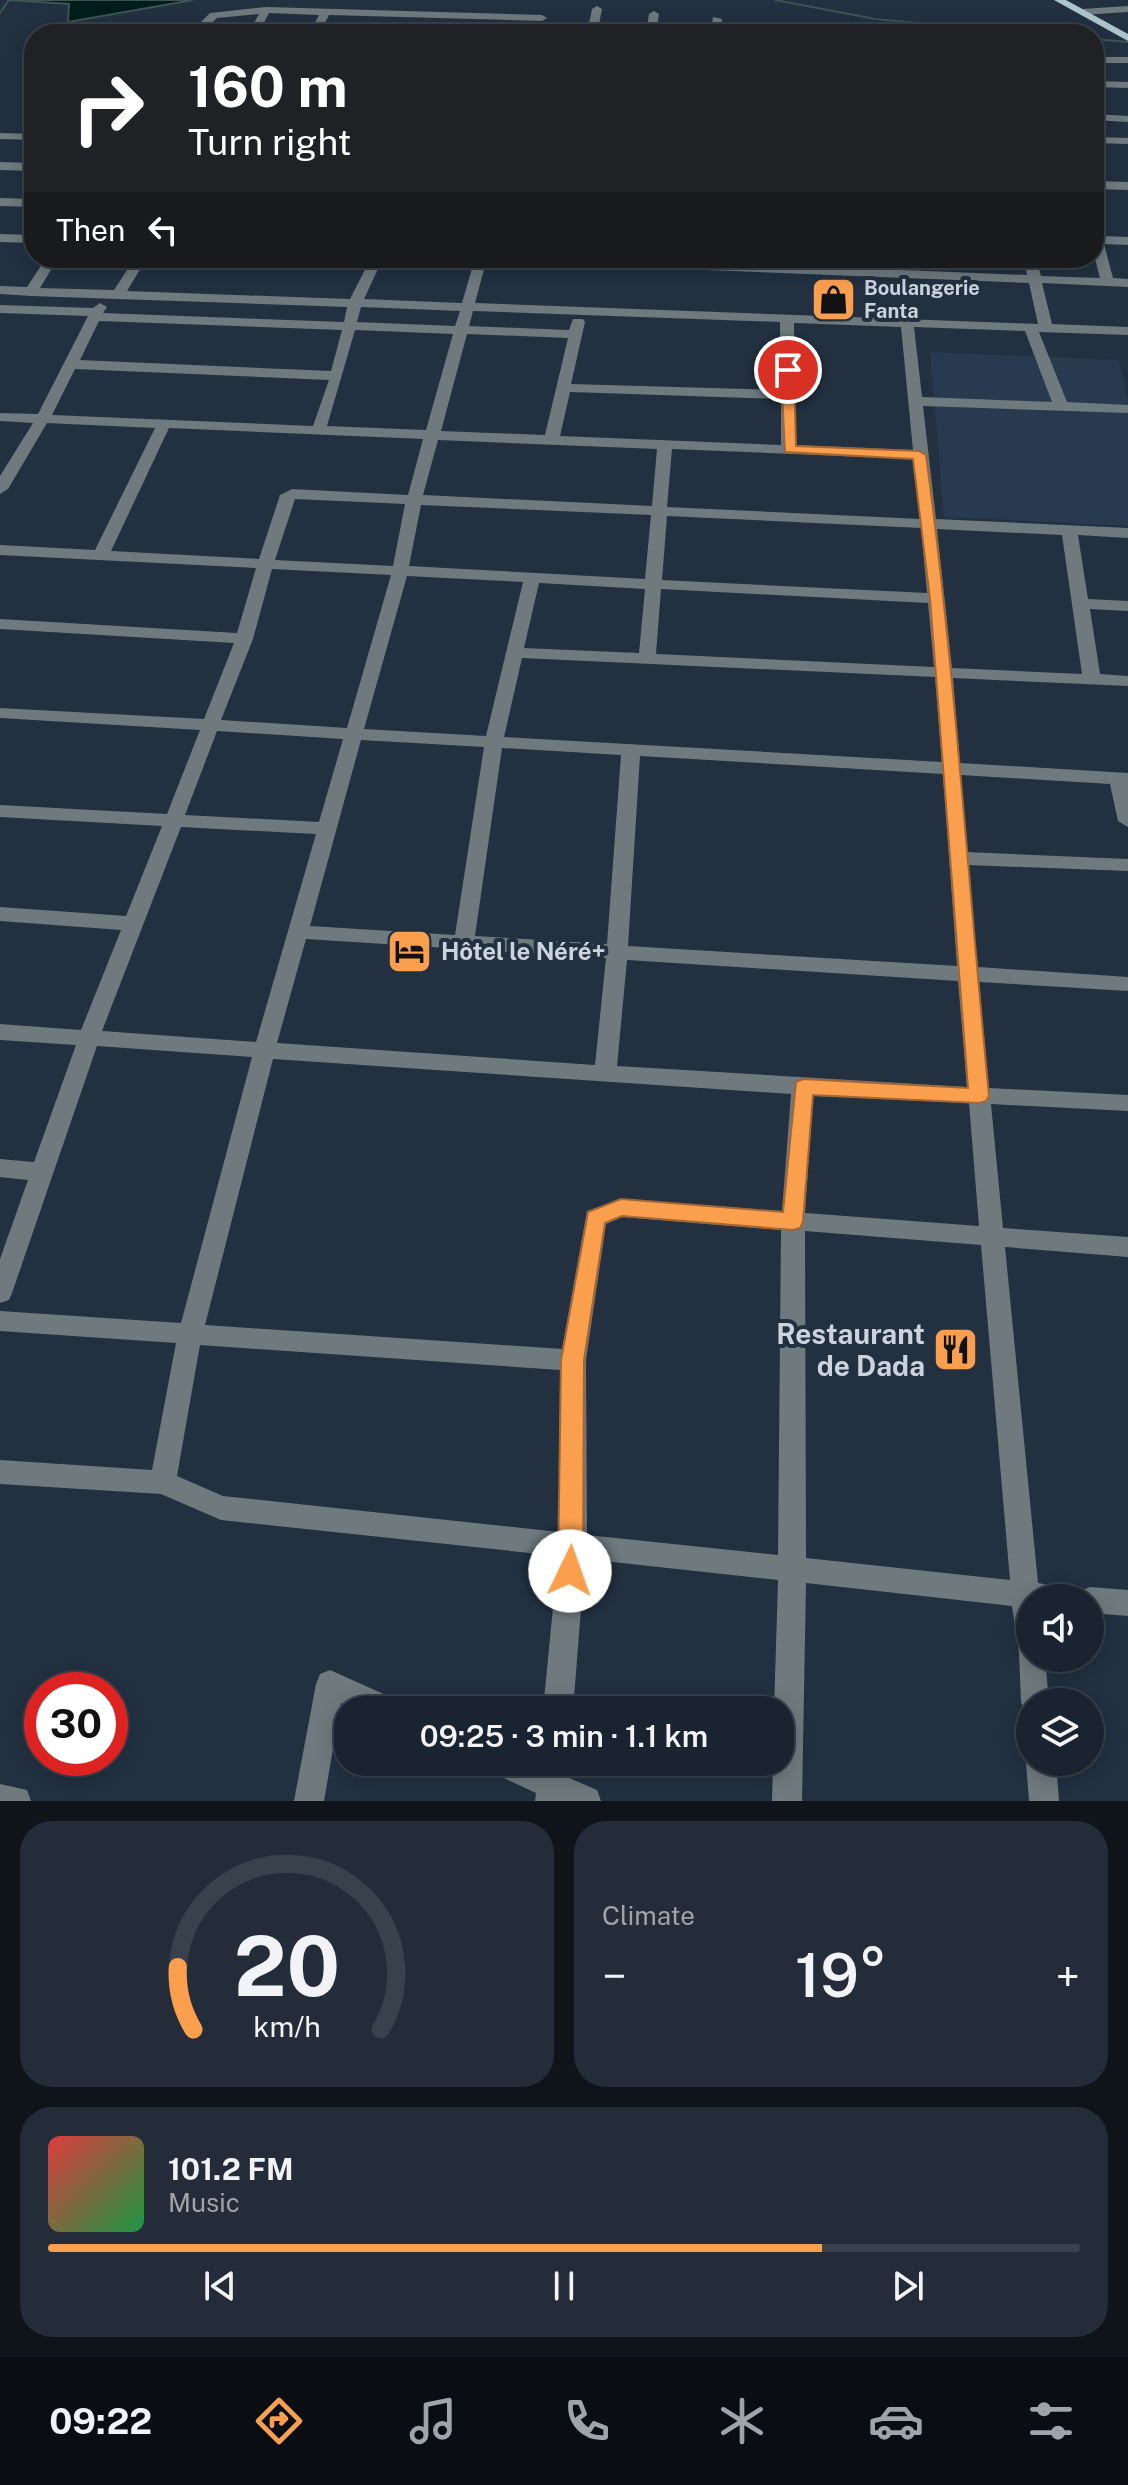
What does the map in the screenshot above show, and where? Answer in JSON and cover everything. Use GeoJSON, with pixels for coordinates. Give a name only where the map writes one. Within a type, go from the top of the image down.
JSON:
{"type":"FeatureCollection","features":[{"type":"Feature","properties":{"kind":"main road"},"geometry":{"type":"LineString","coordinates":[[1059,0],[1103,24]]}},
{"type":"Feature","properties":{"kind":"main road"},"geometry":{"type":"LineString","coordinates":[[1104,24],[1128,38]]}},
{"type":"Feature","properties":{"kind":"street"},"geometry":{"type":"LineString","coordinates":[[594,24],[597,9]]}},
{"type":"Feature","properties":{"kind":"street"},"geometry":{"type":"LineString","coordinates":[[1082,12],[1128,9]]}},
{"type":"Feature","properties":{"kind":"street"},"geometry":{"type":"LineString","coordinates":[[258,24],[266,10]]}},
{"type":"Feature","properties":{"kind":"street"},"geometry":{"type":"LineString","coordinates":[[205,24],[214,15],[266,10],[438,20],[544,13],[541,24]]}},
{"type":"Feature","properties":{"kind":"street"},"geometry":{"type":"LineString","coordinates":[[319,24],[325,12]]}},
{"type":"Feature","properties":{"kind":"street"},"geometry":{"type":"LineString","coordinates":[[652,24],[654,14]]}},
{"type":"Feature","properties":{"kind":"street"},"geometry":{"type":"LineString","coordinates":[[717,19],[717,24]]}},
{"type":"Feature","properties":{"kind":"street"},"geometry":{"type":"LineString","coordinates":[[1104,60],[1128,60]]}},
{"type":"Feature","properties":{"kind":"street"},"geometry":{"type":"LineString","coordinates":[[1104,84],[1128,85]]}},
{"type":"Feature","properties":{"kind":"street"},"geometry":{"type":"LineString","coordinates":[[1104,95],[1128,96]]}},
{"type":"Feature","properties":{"kind":"street"},"geometry":{"type":"LineString","coordinates":[[1104,118],[1128,119]]}},
{"type":"Feature","properties":{"kind":"street"},"geometry":{"type":"LineString","coordinates":[[0,136],[24,137]]}},
{"type":"Feature","properties":{"kind":"street"},"geometry":{"type":"LineString","coordinates":[[1104,140],[1128,141]]}},
{"type":"Feature","properties":{"kind":"street"},"geometry":{"type":"LineString","coordinates":[[0,166],[24,167]]}},
{"type":"Feature","properties":{"kind":"street"},"geometry":{"type":"LineString","coordinates":[[1104,185],[1128,186]]}},
{"type":"Feature","properties":{"kind":"street"},"geometry":{"type":"LineString","coordinates":[[0,202],[24,203]]}},
{"type":"Feature","properties":{"kind":"street"},"geometry":{"type":"LineString","coordinates":[[0,238],[24,239]]}},
{"type":"Feature","properties":{"kind":"street"},"geometry":{"type":"LineString","coordinates":[[1104,238],[1128,241]]}},
{"type":"Feature","properties":{"kind":"street"},"geometry":{"type":"LineString","coordinates":[[31,292],[46,268]]}},
{"type":"Feature","properties":{"kind":"street"},"geometry":{"type":"LineString","coordinates":[[0,489],[42,420],[96,314],[133,268]]}},
{"type":"Feature","properties":{"kind":"street"},"geometry":{"type":"LineString","coordinates":[[319,429],[337,376],[355,303],[372,268]]}},
{"type":"Feature","properties":{"kind":"street"},"geometry":{"type":"LineString","coordinates":[[163,1482],[190,1334],[264,1051],[400,571],[414,500],[479,268]]}},
{"type":"Feature","properties":{"kind":"street"},"geometry":{"type":"LineString","coordinates":[[876,268],[947,276],[1128,283]]}},
{"type":"Feature","properties":{"kind":"street"},"geometry":{"type":"LineString","coordinates":[[945,268],[947,276]]}},
{"type":"Feature","properties":{"kind":"street"},"geometry":{"type":"LineString","coordinates":[[1032,268],[1038,327],[1061,406]]}},
{"type":"Feature","properties":{"kind":"street"},"geometry":{"type":"LineString","coordinates":[[1104,268],[1108,283]]}},
{"type":"Feature","properties":{"kind":"street"},"geometry":{"type":"LineString","coordinates":[[1,292],[1128,331]]}},
{"type":"Feature","properties":{"kind":"street"},"geometry":{"type":"LineString","coordinates":[[0,309],[575,334]]}},
{"type":"Feature","properties":{"kind":"street"},"geometry":{"type":"LineString","coordinates":[[552,439],[580,312]]}},
{"type":"Feature","properties":{"kind":"street"},"geometry":{"type":"LineString","coordinates":[[787,320],[789,449]]}},
{"type":"Feature","properties":{"kind":"street"},"geometry":{"type":"LineString","coordinates":[[907,323],[926,524],[938,599],[953,769],[957,858],[1024,1584]]}},
{"type":"Feature","properties":{"kind":"street"},"geometry":{"type":"LineString","coordinates":[[68,364],[337,376]]}},
{"type":"Feature","properties":{"kind":"street"},"geometry":{"type":"LineString","coordinates":[[563,388],[788,395]]}},
{"type":"Feature","properties":{"kind":"street"},"geometry":{"type":"LineString","coordinates":[[914,401],[1128,409]]}},
{"type":"Feature","properties":{"kind":"street"},"geometry":{"type":"LineString","coordinates":[[0,417],[919,455]]}},
{"type":"Feature","properties":{"kind":"street"},"geometry":{"type":"LineString","coordinates":[[101,555],[164,424]]}},
{"type":"Feature","properties":{"kind":"street"},"geometry":{"type":"LineString","coordinates":[[647,657],[665,444]]}},
{"type":"Feature","properties":{"kind":"street"},"geometry":{"type":"LineString","coordinates":[[0,1293],[89,1038],[244,639],[285,498],[292,494],[1128,533]]}},
{"type":"Feature","properties":{"kind":"street"},"geometry":{"type":"LineString","coordinates":[[1069,530],[1092,679]]}},
{"type":"Feature","properties":{"kind":"street"},"geometry":{"type":"LineString","coordinates":[[0,550],[938,599]]}},
{"type":"Feature","properties":{"kind":"street"},"geometry":{"type":"LineString","coordinates":[[464,942],[494,742],[532,578]]}},
{"type":"Feature","properties":{"kind":"street"},"geometry":{"type":"LineString","coordinates":[[1081,604],[1128,606]]}},
{"type":"Feature","properties":{"kind":"street"},"geometry":{"type":"LineString","coordinates":[[0,624],[244,639]]}},
{"type":"Feature","properties":{"kind":"street"},"geometry":{"type":"LineString","coordinates":[[516,653],[1128,681]]}},
{"type":"Feature","properties":{"kind":"street"},"geometry":{"type":"LineString","coordinates":[[0,713],[1123,778],[1128,821]]}},
{"type":"Feature","properties":{"kind":"street"},"geometry":{"type":"LineString","coordinates":[[605,1072],[631,750]]}},
{"type":"Feature","properties":{"kind":"street"},"geometry":{"type":"LineString","coordinates":[[0,811],[326,828]]}},
{"type":"Feature","properties":{"kind":"street"},"geometry":{"type":"LineString","coordinates":[[957,858],[1128,865]]}},
{"type":"Feature","properties":{"kind":"street"},"geometry":{"type":"LineString","coordinates":[[0,914],[135,924]]}},
{"type":"Feature","properties":{"kind":"street"},"geometry":{"type":"LineString","coordinates":[[297,932],[1128,984]]}},
{"type":"Feature","properties":{"kind":"street"},"geometry":{"type":"LineString","coordinates":[[0,1032],[803,1087],[1128,1103]]}},
{"type":"Feature","properties":{"kind":"street"},"geometry":{"type":"LineString","coordinates":[[787,1801],[792,1569],[793,1222],[803,1087]]}},
{"type":"Feature","properties":{"kind":"street"},"geometry":{"type":"LineString","coordinates":[[0,1168],[42,1172]]}},
{"type":"Feature","properties":{"kind":"street"},"geometry":{"type":"LineString","coordinates":[[559,1696],[573,1544],[573,1360],[595,1218],[621,1208],[1128,1247]]}},
{"type":"Feature","properties":{"kind":"street"},"geometry":{"type":"LineString","coordinates":[[0,1321],[573,1360]]}},
{"type":"Feature","properties":{"kind":"street"},"geometry":{"type":"LineString","coordinates":[[0,1472],[163,1482],[221,1508],[1016,1594]]}},
{"type":"Feature","properties":{"kind":"street"},"geometry":{"type":"LineString","coordinates":[[1104,1601],[1128,1603]]}},
{"type":"Feature","properties":{"kind":"street"},"geometry":{"type":"LineString","coordinates":[[309,1801],[330,1684],[356,1696]]}},
{"type":"Feature","properties":{"kind":"street"},"geometry":{"type":"LineString","coordinates":[[1042,1776],[1044,1801]]}},
{"type":"Feature","properties":{"kind":"street"},"geometry":{"type":"LineString","coordinates":[[551,1783],[586,1801]]}},
{"type":"Feature","properties":{"kind":"street"},"geometry":{"type":"LineString","coordinates":[[0,1799],[16,1801]]}},
{"type":"Feature","properties":{"kind":"shaded area"},"geometry":{"type":"Polygon","coordinates":[[[8,0],[193,0],[68,22],[69,4],[8,0]]]}},
{"type":"Feature","properties":{"kind":"shaded area"},"geometry":{"type":"Polygon","coordinates":[[[930,352],[1119,360],[1128,398],[1128,526],[944,517],[930,352]]]}},
{"type":"Feature","properties":{"kind":"waterway"},"geometry":{"type":"LineString","coordinates":[[0,13],[9,0]]}},
{"type":"Feature","properties":{"kind":"waterway"},"geometry":{"type":"LineString","coordinates":[[775,0],[875,19],[928,24]]}},
{"type":"Feature","properties":{"kind":"waterway"},"geometry":{"type":"LineString","coordinates":[[1104,40],[1128,42]]}},
{"type":"Feature","properties":{"kind":"place","name":"Boulangerie Fanta"},"geometry":{"type":"Point","coordinates":[833,299]}},
{"type":"Feature","properties":{"kind":"place","name":"Hôtel le Néré+"},"geometry":{"type":"Point","coordinates":[410,952]}},
{"type":"Feature","properties":{"kind":"place","name":"Restaurant de Dada"},"geometry":{"type":"Point","coordinates":[956,1350]}},
{"type":"Feature","properties":{"kind":"route"},"geometry":{"type":"LineString","coordinates":[[570,1571],[573,1544],[573,1360],[595,1218],[621,1208],[793,1222],[803,1087],[979,1096],[938,599],[919,455],[789,449],[788,370]]}}]}
